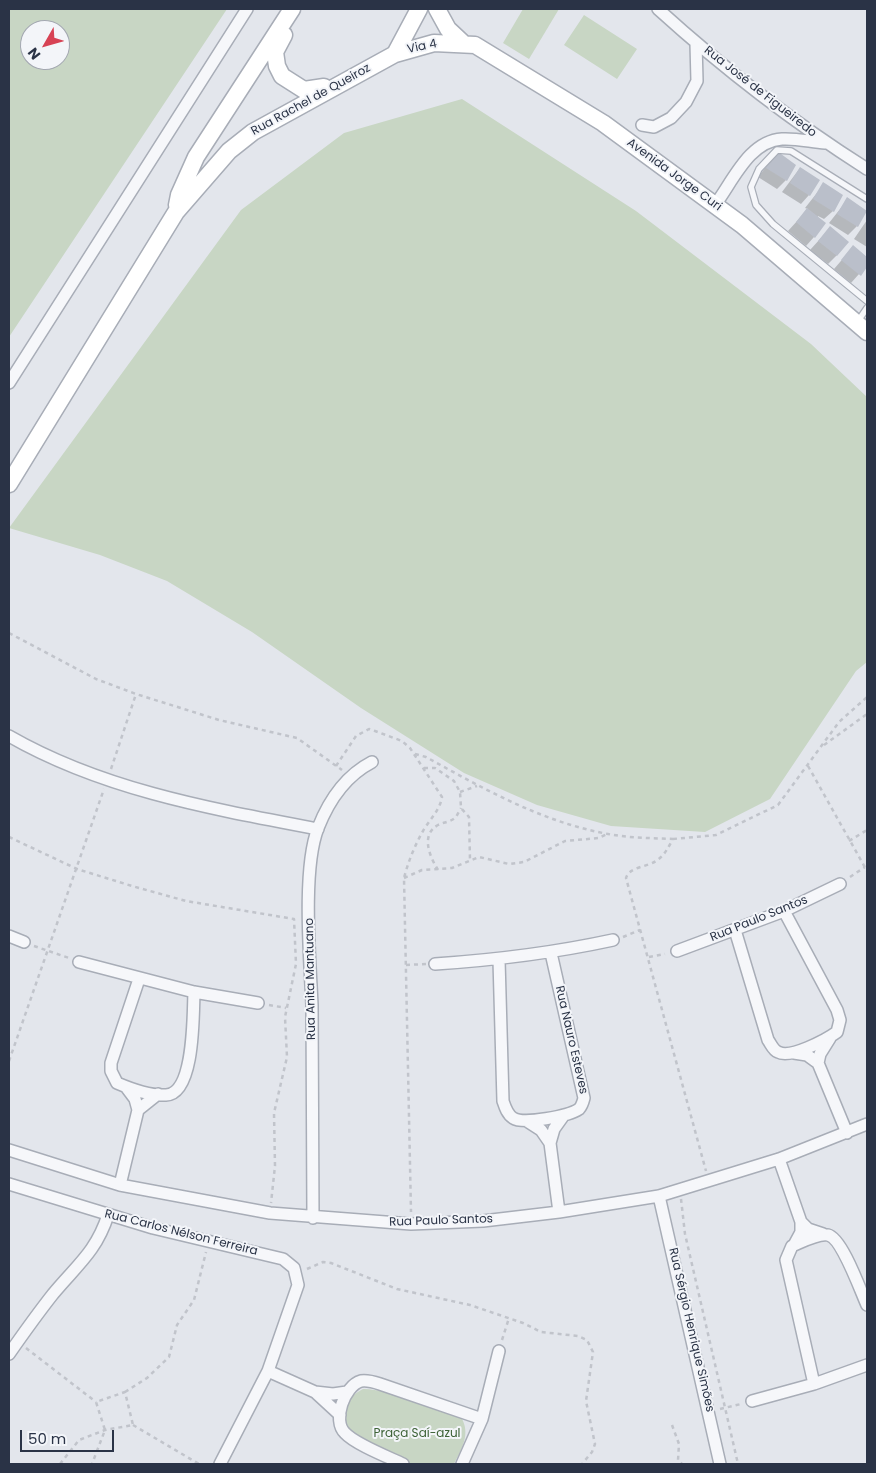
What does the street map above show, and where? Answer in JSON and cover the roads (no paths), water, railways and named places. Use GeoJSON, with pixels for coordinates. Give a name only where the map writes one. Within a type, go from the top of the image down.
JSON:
{"type":"FeatureCollection","features":[{"type":"Feature","properties":{"kind":"street"},"geometry":{"type":"LineString","coordinates":[[9,383],[247,9]]}},
{"type":"Feature","properties":{"kind":"street"},"geometry":{"type":"LineString","coordinates":[[395,54],[419,9]]}},
{"type":"Feature","properties":{"kind":"street","name":"Via 4"},"geometry":{"type":"LineString","coordinates":[[437,9],[448,29],[464,44]]}},
{"type":"Feature","properties":{"kind":"street","name":"Rua José de Figueiredo"},"geometry":{"type":"LineString","coordinates":[[658,9],[696,43],[826,143],[867,169]]}},
{"type":"Feature","properties":{"kind":"street"},"geometry":{"type":"LineString","coordinates":[[288,15],[286,32],[275,52],[277,66],[282,76],[304,90],[338,84]]}},
{"type":"Feature","properties":{"kind":"street","name":"Rua Rachel de Queiroz"},"geometry":{"type":"LineString","coordinates":[[176,212],[179,195],[196,157],[288,15]]}},
{"type":"Feature","properties":{"kind":"street","name":"Via 4"},"geometry":{"type":"LineString","coordinates":[[395,54],[434,43],[464,44]]}},
{"type":"Feature","properties":{"kind":"street"},"geometry":{"type":"LineString","coordinates":[[642,125],[654,127],[671,118],[686,102],[697,81],[696,43]]}},
{"type":"Feature","properties":{"kind":"street","name":"Avenida Jorge Curi"},"geometry":{"type":"LineString","coordinates":[[464,44],[475,44],[603,122],[742,224],[862,328]]}},
{"type":"Feature","properties":{"kind":"street","name":"Rua Rachel de Queiroz"},"geometry":{"type":"LineString","coordinates":[[9,484],[176,212],[229,151],[253,132],[395,54]]}},
{"type":"Feature","properties":{"kind":"street"},"geometry":{"type":"LineString","coordinates":[[715,205],[752,152],[766,144],[781,139],[826,143]]}},
{"type":"Feature","properties":{"kind":"street"},"geometry":{"type":"LineString","coordinates":[[9,736],[107,780],[212,809],[318,829]]}},
{"type":"Feature","properties":{"kind":"street","name":"Rua Anita Mantuano"},"geometry":{"type":"LineString","coordinates":[[313,1218],[310,884],[318,829],[340,786],[350,776],[372,762]]}},
{"type":"Feature","properties":{"kind":"street","name":"Rua Paulo Santos"},"geometry":{"type":"LineString","coordinates":[[677,951],[784,911],[840,884]]}},
{"type":"Feature","properties":{"kind":"street"},"geometry":{"type":"LineString","coordinates":[[784,911],[837,1010],[840,1026],[830,1037],[820,1054],[818,1063]]}},
{"type":"Feature","properties":{"kind":"street"},"geometry":{"type":"LineString","coordinates":[[735,930],[768,1040],[778,1052],[807,1055],[818,1063],[847,1133]]}},
{"type":"Feature","properties":{"kind":"street"},"geometry":{"type":"LineString","coordinates":[[9,936],[24,942]]}},
{"type":"Feature","properties":{"kind":"street"},"geometry":{"type":"LineString","coordinates":[[434,964],[498,960],[551,953],[612,940]]}},
{"type":"Feature","properties":{"kind":"street","name":"Rua Nauro Esteves"},"geometry":{"type":"LineString","coordinates":[[527,1121],[564,1115],[579,1109],[584,1098],[551,953]]}},
{"type":"Feature","properties":{"kind":"street"},"geometry":{"type":"LineString","coordinates":[[498,960],[503,1101],[505,1108],[513,1118],[527,1121],[541,1130],[550,1143],[560,1212]]}},
{"type":"Feature","properties":{"kind":"street"},"geometry":{"type":"LineString","coordinates":[[79,962],[194,992],[258,1003]]}},
{"type":"Feature","properties":{"kind":"street"},"geometry":{"type":"LineString","coordinates":[[139,979],[111,1064],[113,1079],[126,1087],[158,1094],[168,1095],[175,1092],[185,1078],[190,1056],[194,992]]}},
{"type":"Feature","properties":{"kind":"street"},"geometry":{"type":"LineString","coordinates":[[794,1053],[830,1037]]}},
{"type":"Feature","properties":{"kind":"street"},"geometry":{"type":"LineString","coordinates":[[120,1185],[138,1110],[135,1099],[126,1087]]}},
{"type":"Feature","properties":{"kind":"street"},"geometry":{"type":"LineString","coordinates":[[138,1110],[158,1094]]}},
{"type":"Feature","properties":{"kind":"street","name":"Rua Nauro Esteves"},"geometry":{"type":"LineString","coordinates":[[550,1143],[554,1129],[564,1115]]}},
{"type":"Feature","properties":{"kind":"street","name":"Rua Paulo Santos"},"geometry":{"type":"LineString","coordinates":[[9,1150],[120,1185],[270,1213],[313,1218],[411,1224],[483,1221],[560,1212],[659,1196],[779,1159],[867,1124]]}},
{"type":"Feature","properties":{"kind":"street"},"geometry":{"type":"LineString","coordinates":[[779,1159],[801,1222],[801,1232],[789,1250],[786,1260],[814,1384]]}},
{"type":"Feature","properties":{"kind":"street","name":"Rua Carlos Nélson Ferreira"},"geometry":{"type":"LineString","coordinates":[[9,1184],[108,1215],[283,1259],[295,1271],[298,1285],[268,1371]]}},
{"type":"Feature","properties":{"kind":"street","name":"Rua Sérgio Henrique Simões"},"geometry":{"type":"LineString","coordinates":[[659,1196],[720,1464]]}},
{"type":"Feature","properties":{"kind":"street"},"geometry":{"type":"LineString","coordinates":[[9,1354],[53,1294],[91,1252],[98,1241],[108,1215]]}},
{"type":"Feature","properties":{"kind":"street"},"geometry":{"type":"LineString","coordinates":[[801,1222],[808,1229],[832,1236],[840,1245],[867,1305]]}},
{"type":"Feature","properties":{"kind":"street"},"geometry":{"type":"LineString","coordinates":[[794,1245],[823,1234]]}},
{"type":"Feature","properties":{"kind":"street"},"geometry":{"type":"LineString","coordinates":[[462,1464],[482,1419],[499,1350]]}},
{"type":"Feature","properties":{"kind":"street"},"geometry":{"type":"LineString","coordinates":[[752,1401],[814,1384],[867,1365]]}},
{"type":"Feature","properties":{"kind":"street"},"geometry":{"type":"LineString","coordinates":[[220,1464],[268,1371],[315,1392],[333,1394],[347,1392]]}},
{"type":"Feature","properties":{"kind":"street"},"geometry":{"type":"LineString","coordinates":[[403,1464],[344,1433],[338,1421],[347,1392],[357,1383],[369,1381],[482,1419]]}},
{"type":"Feature","properties":{"kind":"street"},"geometry":{"type":"LineString","coordinates":[[315,1392],[340,1415]]}},
{"type":"Feature","properties":{"kind":"lane"},"geometry":{"type":"LineString","coordinates":[[867,199],[791,151],[777,150],[771,154],[759,170],[751,187],[756,206],[773,224],[867,301]]}},
{"type":"Feature","properties":{"kind":"lane"},"geometry":{"type":"LineString","coordinates":[[862,328],[867,308]]}},
{"type":"Feature","properties":{"kind":"park label","name":"Praça Saí-azul"},"geometry":{"type":"Point","coordinates":[417,1434]}}]}
